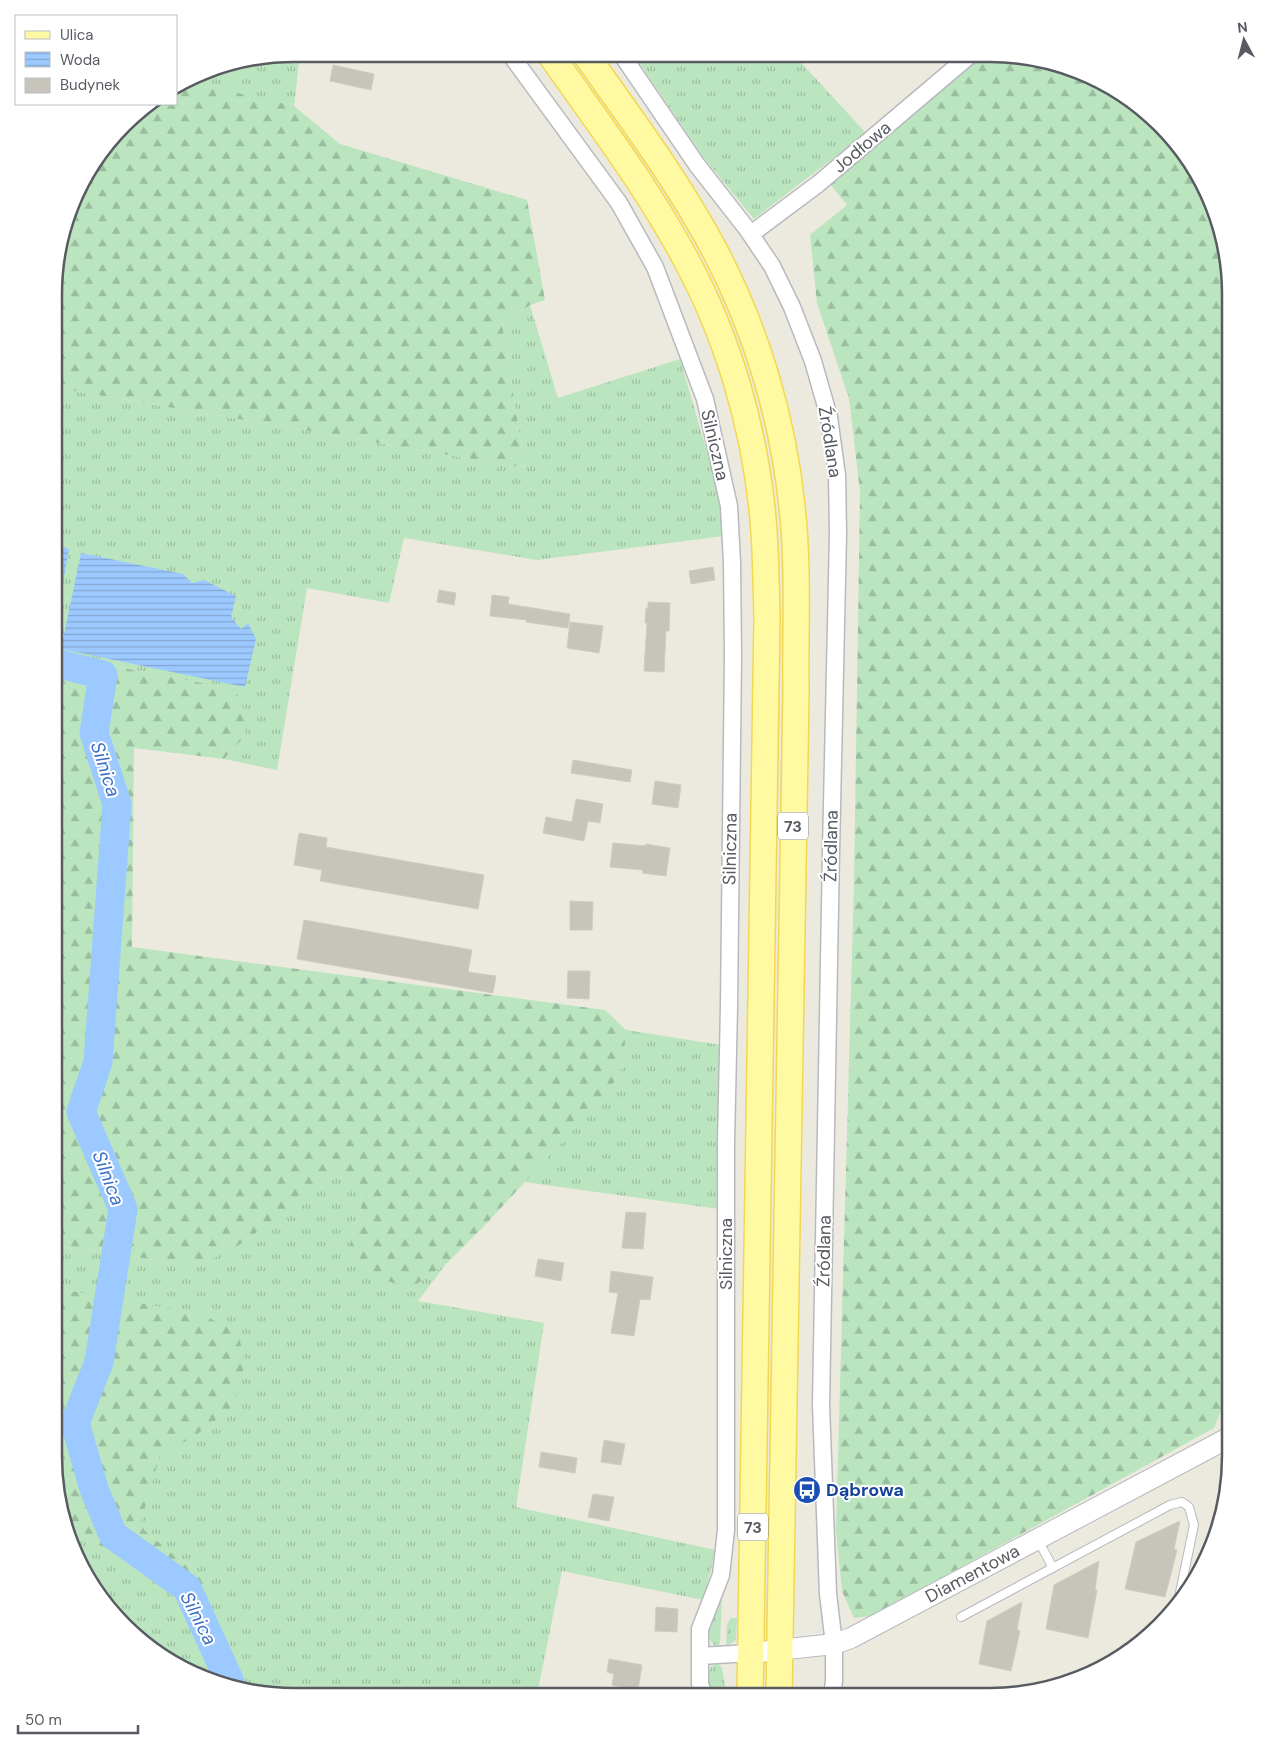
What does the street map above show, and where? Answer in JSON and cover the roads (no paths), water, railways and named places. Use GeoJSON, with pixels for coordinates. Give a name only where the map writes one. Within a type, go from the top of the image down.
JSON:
{"type":"FeatureCollection","features":[{"type":"Feature","properties":{"kind":"main road","name":"73"},"geometry":{"type":"LineString","coordinates":[[556,62],[650,199],[685,257],[706,301],[733,372],[744,411],[752,443],[763,517],[766,554],[767,618],[750,1688]]}},
{"type":"Feature","properties":{"kind":"main road","name":"73"},"geometry":{"type":"LineString","coordinates":[[591,62],[676,185],[715,251],[735,293],[752,334],[776,415],[792,507],[795,547],[796,692],[779,1688]]}},
{"type":"Feature","properties":{"kind":"street","name":"Silniczna"},"geometry":{"type":"LineString","coordinates":[[516,62],[619,204],[655,267],[705,399],[729,506],[732,563],[732,664],[726,1142],[726,1530],[721,1575],[700,1629],[701,1688]]}},
{"type":"Feature","properties":{"kind":"street","name":"Źródlana"},"geometry":{"type":"LineString","coordinates":[[627,62],[697,165],[751,234],[772,266],[792,308],[813,361],[829,417],[837,475],[838,534],[821,1405],[825,1540],[828,1594],[834,1644],[833,1688]]}},
{"type":"Feature","properties":{"kind":"street","name":"Jodłowa"},"geometry":{"type":"LineString","coordinates":[[751,234],[818,184],[963,62]]}},
{"type":"Feature","properties":{"kind":"street","name":"Diamentowa"},"geometry":{"type":"LineString","coordinates":[[700,1656],[834,1644],[851,1638],[1222,1441]]}},
{"type":"Feature","properties":{"kind":"lane"},"geometry":{"type":"LineString","coordinates":[[961,1617],[1170,1505],[1182,1502],[1189,1507],[1194,1525],[1182,1585]]}},
{"type":"Feature","properties":{"kind":"lane"},"geometry":{"type":"LineString","coordinates":[[1038,1540],[1053,1568]]}},
{"type":"Feature","properties":{"kind":"water"},"geometry":{"type":"Polygon","coordinates":[[[62,546],[69,549],[62,588],[62,546]]]}},
{"type":"Feature","properties":{"kind":"water"},"geometry":{"type":"Polygon","coordinates":[[[81,553],[183,574],[192,583],[204,580],[236,596],[231,617],[241,629],[248,623],[256,639],[245,687],[62,649],[81,553]]]}},
{"type":"Feature","properties":{"kind":"waterway","name":"Silnica"},"geometry":{"type":"LineString","coordinates":[[62,665],[103,675],[94,733],[117,804],[98,1062],[81,1112],[123,1209],[99,1362],[75,1423],[94,1489],[113,1535],[187,1588],[228,1678]]}},
{"type":"Feature","properties":{"kind":"place","name":"Dąbrowa"},"geometry":{"type":"Point","coordinates":[807,1490]}}]}
